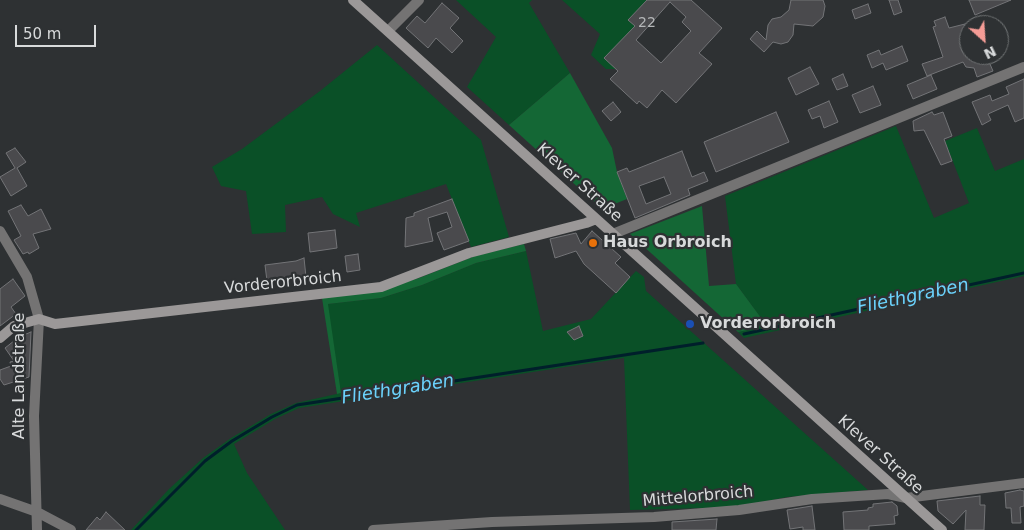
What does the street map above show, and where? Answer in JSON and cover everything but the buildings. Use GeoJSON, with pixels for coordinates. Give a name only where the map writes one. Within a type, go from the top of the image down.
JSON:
{"type":"FeatureCollection","features":[{"type":"Feature","properties":{"kind":"street","name":"Klever Straße"},"geometry":{"type":"LineString","coordinates":[[353,0],[942,530]]}},
{"type":"Feature","properties":{"kind":"street"},"geometry":{"type":"LineString","coordinates":[[388,31],[419,0]]}},
{"type":"Feature","properties":{"kind":"street"},"geometry":{"type":"LineString","coordinates":[[613,234],[1024,67]]}},
{"type":"Feature","properties":{"kind":"street","name":"Vorderorbroich"},"geometry":{"type":"LineString","coordinates":[[0,338],[14,326],[39,319],[55,324],[381,287],[469,253],[596,219]]}},
{"type":"Feature","properties":{"kind":"street","name":"Alte Landstraße"},"geometry":{"type":"LineString","coordinates":[[0,231],[27,277],[39,319],[34,416],[37,530]]}},
{"type":"Feature","properties":{"kind":"street","name":"Mittelorbroich"},"geometry":{"type":"LineString","coordinates":[[373,530],[492,522],[654,517],[739,510],[812,499],[888,494],[906,498],[1024,482]]}},
{"type":"Feature","properties":{"kind":"street"},"geometry":{"type":"LineString","coordinates":[[0,499],[37,512],[71,530]]}},
{"type":"Feature","properties":{"kind":"green space"},"geometry":{"type":"Polygon","coordinates":[[[456,0],[532,0],[529,3],[570,73],[509,125],[467,87],[496,37],[456,0]]]}},
{"type":"Feature","properties":{"kind":"green space"},"geometry":{"type":"Polygon","coordinates":[[[562,0],[647,0],[628,20],[635,26],[610,52],[614,60],[610,64],[616,69],[606,69],[591,55],[600,34],[562,0]]]}},
{"type":"Feature","properties":{"kind":"green space"},"geometry":{"type":"Polygon","coordinates":[[[377,45],[481,140],[509,237],[471,247],[446,184],[356,213],[360,227],[333,214],[322,197],[285,205],[286,232],[252,234],[246,191],[221,186],[212,167],[242,149],[320,91],[377,45]]]}},
{"type":"Feature","properties":{"kind":"green space"},"geometry":{"type":"Polygon","coordinates":[[[570,73],[612,148],[617,172],[627,199],[602,209],[509,125],[570,73]]]}},
{"type":"Feature","properties":{"kind":"green space"},"geometry":{"type":"Polygon","coordinates":[[[896,126],[934,218],[969,203],[945,141],[977,128],[995,171],[1024,159],[1024,276],[744,338],[738,332],[766,325],[736,284],[725,196],[896,126]]]}},
{"type":"Feature","properties":{"kind":"green space"},"geometry":{"type":"Polygon","coordinates":[[[702,206],[709,286],[736,284],[767,326],[738,332],[630,234],[702,206]]]}},
{"type":"Feature","properties":{"kind":"green space"},"geometry":{"type":"Polygon","coordinates":[[[524,244],[526,251],[476,263],[422,285],[381,298],[328,304],[341,393],[337,394],[322,298],[378,291],[419,278],[475,256],[524,244]]]}},
{"type":"Feature","properties":{"kind":"green space"},"geometry":{"type":"Polygon","coordinates":[[[526,251],[543,331],[591,319],[636,271],[644,277],[646,291],[868,490],[787,497],[738,507],[630,510],[624,358],[299,408],[275,419],[234,444],[247,473],[285,530],[131,530],[169,489],[203,458],[231,438],[271,414],[296,403],[341,393],[327,304],[381,298],[422,285],[476,263],[526,251]]]}},
{"type":"Feature","properties":{"kind":"waterway","name":"Fliethgraben"},"geometry":{"type":"LineString","coordinates":[[744,334],[1024,273]]}},
{"type":"Feature","properties":{"kind":"waterway","name":"Fliethgraben"},"geometry":{"type":"LineString","coordinates":[[136,530],[205,461],[232,441],[272,417],[297,405],[703,343]]}},
{"type":"Feature","properties":{"kind":"place","name":"Haus Orbroich"},"geometry":{"type":"Point","coordinates":[593,243]}},
{"type":"Feature","properties":{"kind":"place","name":"Vorderorbroich"},"geometry":{"type":"Point","coordinates":[690,324]}}]}
